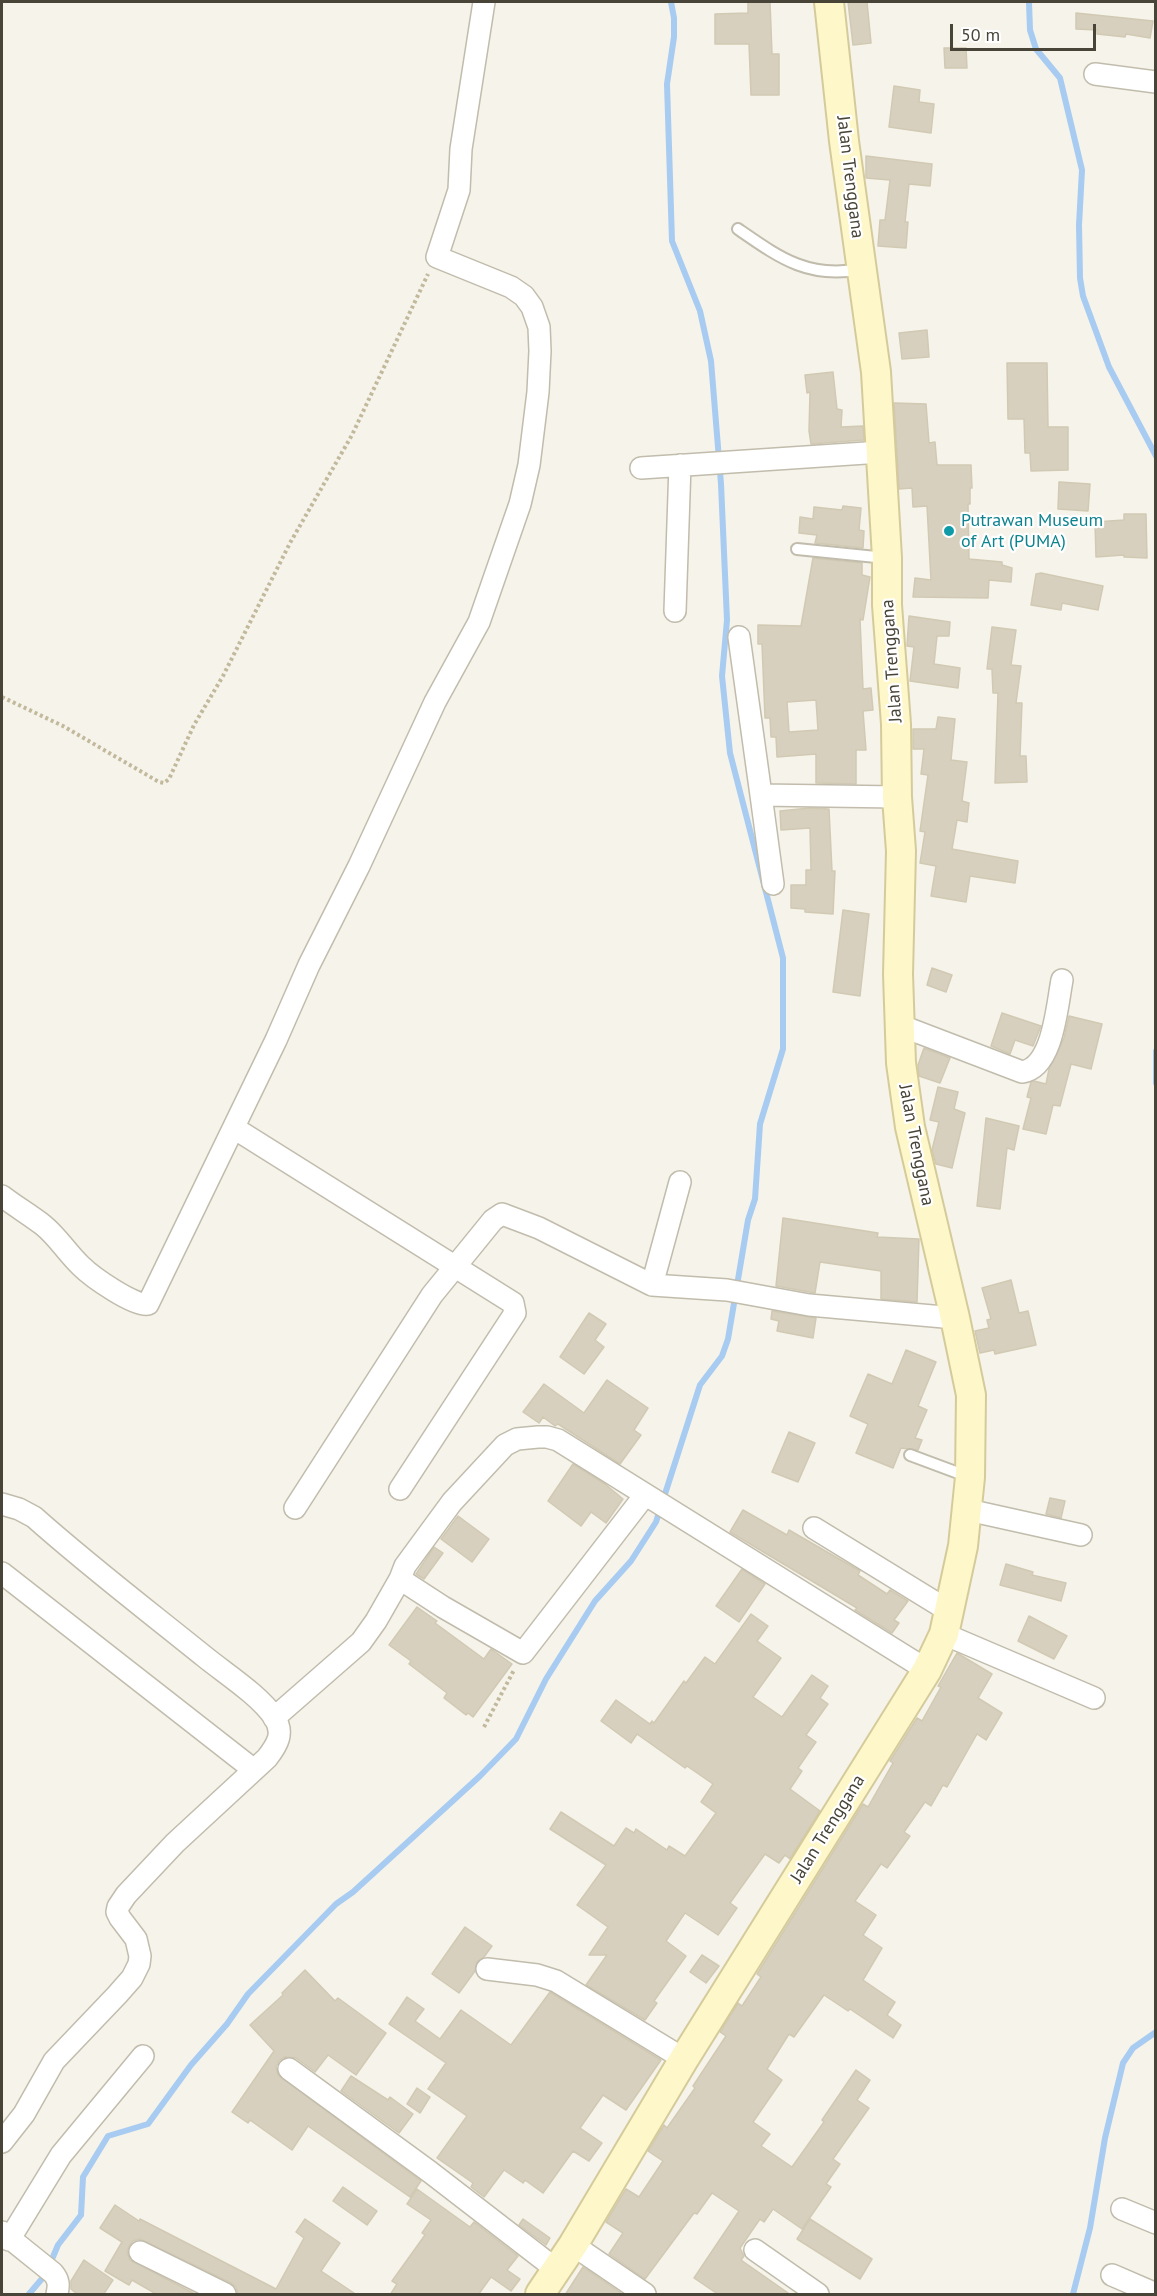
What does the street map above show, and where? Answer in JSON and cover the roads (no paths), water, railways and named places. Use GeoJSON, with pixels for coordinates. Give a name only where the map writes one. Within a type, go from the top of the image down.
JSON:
{"type":"FeatureCollection","features":[{"type":"Feature","properties":{"kind":"main road","name":"Jalan Trenggana"},"geometry":{"type":"LineString","coordinates":[[540,2295],[573,2245],[684,2059],[927,1670],[946,1623],[963,1546],[968,1510],[971,1395],[905,1098],[899,1025],[901,851],[881,452],[871,326],[844,141],[829,2]]}},
{"type":"Feature","properties":{"kind":"street"},"geometry":{"type":"LineString","coordinates":[[2,1196],[44,1226],[80,1266],[95,1278],[138,1303],[146,1305],[150,1302],[435,702],[479,622],[520,504],[529,465],[538,392],[540,351],[539,327],[532,307],[524,296],[511,287],[436,257],[459,190],[461,149],[484,2]]}},
{"type":"Feature","properties":{"kind":"street"},"geometry":{"type":"LineString","coordinates":[[1095,74],[1155,82]]}},
{"type":"Feature","properties":{"kind":"street"},"geometry":{"type":"LineString","coordinates":[[641,468],[881,452]]}},
{"type":"Feature","properties":{"kind":"street"},"geometry":{"type":"LineString","coordinates":[[675,611],[680,465]]}},
{"type":"Feature","properties":{"kind":"street"},"geometry":{"type":"LineString","coordinates":[[739,637],[773,884]]}},
{"type":"Feature","properties":{"kind":"street"},"geometry":{"type":"LineString","coordinates":[[761,795],[897,797]]}},
{"type":"Feature","properties":{"kind":"street"},"geometry":{"type":"LineString","coordinates":[[899,1025],[1022,1072],[1031,1071],[1039,1064],[1047,1051],[1062,980]]}},
{"type":"Feature","properties":{"kind":"street"},"geometry":{"type":"LineString","coordinates":[[234,1128],[513,1303],[515,1313],[400,1489]]}},
{"type":"Feature","properties":{"kind":"street"},"geometry":{"type":"LineString","coordinates":[[652,1285],[680,1182]]}},
{"type":"Feature","properties":{"kind":"street"},"geometry":{"type":"LineString","coordinates":[[295,1508],[432,1295],[493,1220],[502,1214],[539,1228],[652,1285],[727,1290],[809,1305],[955,1318]]}},
{"type":"Feature","properties":{"kind":"street"},"geometry":{"type":"LineString","coordinates":[[274,1718],[360,1642],[376,1621],[405,1566],[452,1502],[505,1445],[517,1439],[547,1437],[558,1440],[927,1670]]}},
{"type":"Feature","properties":{"kind":"street"},"geometry":{"type":"LineString","coordinates":[[400,1579],[443,1607],[523,1653],[645,1495]]}},
{"type":"Feature","properties":{"kind":"street"},"geometry":{"type":"LineString","coordinates":[[2,1504],[19,1509],[34,1518],[256,1699],[274,1718],[280,1732],[278,1745],[175,1843],[118,1906],[117,1912],[120,1918],[136,1939],[140,1956],[139,1964],[132,1978],[54,2061],[24,2114],[2,2142]]}},
{"type":"Feature","properties":{"kind":"street"},"geometry":{"type":"LineString","coordinates":[[968,1510],[1081,1535]]}},
{"type":"Feature","properties":{"kind":"street"},"geometry":{"type":"LineString","coordinates":[[814,1528],[946,1623],[1094,1698]]}},
{"type":"Feature","properties":{"kind":"street"},"geometry":{"type":"LineString","coordinates":[[2,1573],[254,1770]]}},
{"type":"Feature","properties":{"kind":"street"},"geometry":{"type":"LineString","coordinates":[[487,1969],[531,1974],[556,1981],[684,2059]]}},
{"type":"Feature","properties":{"kind":"street"},"geometry":{"type":"LineString","coordinates":[[57,2295],[58,2279],[53,2273],[5,2236],[61,2155],[143,2056]]}},
{"type":"Feature","properties":{"kind":"street"},"geometry":{"type":"LineString","coordinates":[[289,2069],[430,2172],[557,2270]]}},
{"type":"Feature","properties":{"kind":"street"},"geometry":{"type":"LineString","coordinates":[[1122,2208],[1155,2223]]}},
{"type":"Feature","properties":{"kind":"street"},"geometry":{"type":"LineString","coordinates":[[573,2245],[645,2295]]}},
{"type":"Feature","properties":{"kind":"street"},"geometry":{"type":"LineString","coordinates":[[755,2250],[818,2295]]}},
{"type":"Feature","properties":{"kind":"street"},"geometry":{"type":"LineString","coordinates":[[140,2252],[225,2295]]}},
{"type":"Feature","properties":{"kind":"street"},"geometry":{"type":"LineString","coordinates":[[1112,2275],[1155,2294]]}},
{"type":"Feature","properties":{"kind":"lane"},"geometry":{"type":"LineString","coordinates":[[738,229],[773,254],[801,266],[824,272],[844,272],[864,281]]}},
{"type":"Feature","properties":{"kind":"lane"},"geometry":{"type":"LineString","coordinates":[[797,549],[887,558]]}},
{"type":"Feature","properties":{"kind":"lane"},"geometry":{"type":"LineString","coordinates":[[910,1455],[970,1477]]}},
{"type":"Feature","properties":{"kind":"waterway"},"geometry":{"type":"LineString","coordinates":[[50,2264],[58,2245],[81,2215],[83,2177],[108,2136],[148,2124],[191,2065],[227,2024],[248,1994],[336,1904],[353,1892],[480,1776],[516,1739],[546,1679],[595,1601],[631,1561],[656,1522],[700,1385],[722,1356],[728,1339],[748,1220],[755,1199],[760,1124],[783,1049],[783,958],[730,753],[722,676],[727,620],[721,484],[711,361],[700,311],[672,241],[667,84],[674,37],[671,2]]}},
{"type":"Feature","properties":{"kind":"waterway"},"geometry":{"type":"LineString","coordinates":[[1029,2],[1030,30],[1036,49],[1060,78],[1082,170],[1079,225],[1080,278],[1083,296],[1109,367],[1156,456]]}},
{"type":"Feature","properties":{"kind":"waterway"},"geometry":{"type":"LineString","coordinates":[[1156,1051],[1156,1083]]}},
{"type":"Feature","properties":{"kind":"waterway"},"geometry":{"type":"LineString","coordinates":[[1073,2294],[1090,2228],[1105,2138],[1123,2063],[1133,2048],[1156,2032]]}},
{"type":"Feature","properties":{"kind":"waterway"},"geometry":{"type":"LineString","coordinates":[[29,2294],[46,2274]]}},
{"type":"Feature","properties":{"kind":"place","name":"Putrawan Museum of Art (PUMA)"},"geometry":{"type":"Point","coordinates":[949,531]}}]}
